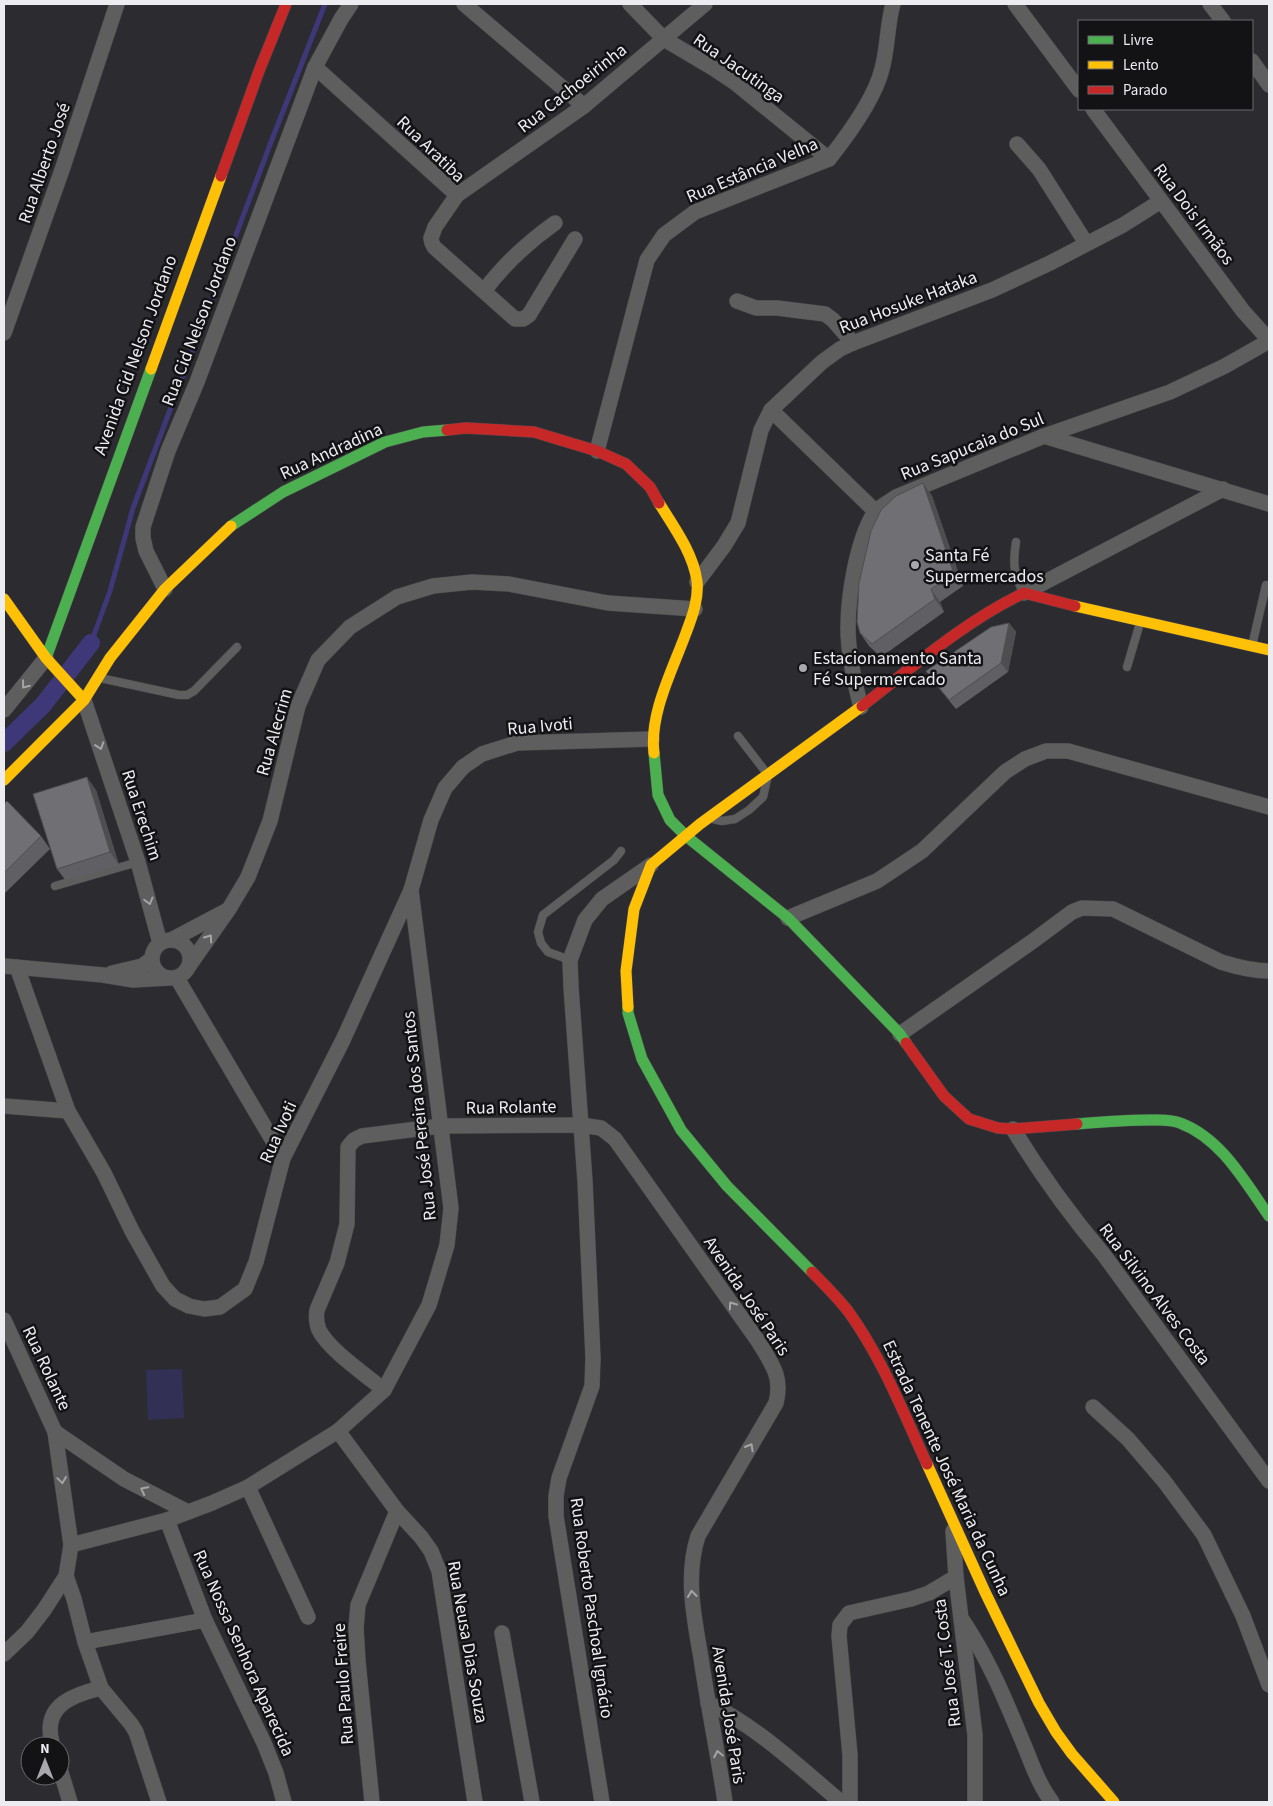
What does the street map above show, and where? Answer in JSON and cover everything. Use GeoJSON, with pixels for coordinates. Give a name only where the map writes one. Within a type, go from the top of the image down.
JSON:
{"type":"FeatureCollection","features":[{"type":"Feature","properties":{"kind":"main road","name":"Avenida Cid Nelson Jordano"},"geometry":{"type":"LineString","coordinates":[[51,664],[259,71],[286,4]]}},
{"type":"Feature","properties":{"kind":"main road","name":"Rua Andradina"},"geometry":{"type":"LineString","coordinates":[[84,700],[110,658],[165,589],[232,525],[283,492],[385,442],[423,432],[466,428],[534,432],[597,451],[626,464],[650,487],[682,540],[697,582],[694,609],[659,706],[652,739],[658,795],[670,820],[686,836],[788,918],[900,1034],[944,1096],[969,1119],[998,1128],[1013,1129],[1123,1120],[1179,1122],[1214,1143],[1240,1174],[1269,1216]]}},
{"type":"Feature","properties":{"kind":"main road"},"geometry":{"type":"LineString","coordinates":[[1024,593],[1046,600],[1269,650]]}},
{"type":"Feature","properties":{"kind":"main road","name":"Estrada Tenente José Maria da Cunha"},"geometry":{"type":"LineString","coordinates":[[1024,593],[997,606],[965,628],[861,707],[708,818],[651,866],[634,908],[626,970],[628,1013],[642,1059],[681,1130],[727,1186],[848,1310],[866,1338],[885,1371],[1039,1703],[1072,1754],[1114,1802]]}},
{"type":"Feature","properties":{"kind":"main road"},"geometry":{"type":"LineString","coordinates":[[4,600],[51,664],[84,700],[4,780]]}},
{"type":"Feature","properties":{"kind":"street","name":"Rua Alberto José"},"geometry":{"type":"LineString","coordinates":[[4,334],[62,170],[117,4]]}},
{"type":"Feature","properties":{"kind":"street"},"geometry":{"type":"LineString","coordinates":[[315,67],[341,19],[352,4]]}},
{"type":"Feature","properties":{"kind":"street"},"geometry":{"type":"LineString","coordinates":[[464,4],[584,106]]}},
{"type":"Feature","properties":{"kind":"street","name":"Rua Jacutinga"},"geometry":{"type":"LineString","coordinates":[[630,4],[664,39],[734,82],[829,159]]}},
{"type":"Feature","properties":{"kind":"street","name":"Rua Cachoeirinha"},"geometry":{"type":"LineString","coordinates":[[457,195],[584,106],[705,4]]}},
{"type":"Feature","properties":{"kind":"street","name":"Rua Estância Velha"},"geometry":{"type":"LineString","coordinates":[[597,451],[647,260],[664,235],[695,212],[829,159],[876,88],[882,70],[893,4]]}},
{"type":"Feature","properties":{"kind":"street"},"geometry":{"type":"LineString","coordinates":[[1015,4],[1078,89]]}},
{"type":"Feature","properties":{"kind":"street"},"geometry":{"type":"LineString","coordinates":[[1210,4],[1222,20]]}},
{"type":"Feature","properties":{"kind":"street"},"geometry":{"type":"LineString","coordinates":[[1253,62],[1269,85]]}},
{"type":"Feature","properties":{"kind":"street","name":"Rua Aratiba"},"geometry":{"type":"LineString","coordinates":[[315,67],[457,195],[435,227],[431,238],[432,244],[515,319],[523,319],[529,315],[575,239]]}},
{"type":"Feature","properties":{"kind":"street","name":"Rua Cid Nelson Jordano"},"geometry":{"type":"LineString","coordinates":[[165,589],[146,551],[143,538],[144,527],[168,451],[197,382],[315,67]]}},
{"type":"Feature","properties":{"kind":"street","name":"Rua Dois Irmãos"},"geometry":{"type":"LineString","coordinates":[[1094,110],[1243,311],[1269,340]]}},
{"type":"Feature","properties":{"kind":"street"},"geometry":{"type":"LineString","coordinates":[[1017,144],[1039,169],[1086,243]]}},
{"type":"Feature","properties":{"kind":"street","name":"Rua Hosuke Hataka"},"geometry":{"type":"LineString","coordinates":[[697,582],[724,546],[738,522],[761,430],[771,410],[822,362],[853,342],[992,290],[1050,263],[1123,225],[1161,201]]}},
{"type":"Feature","properties":{"kind":"street"},"geometry":{"type":"LineString","coordinates":[[484,291],[514,255],[555,223]]}},
{"type":"Feature","properties":{"kind":"street"},"geometry":{"type":"LineString","coordinates":[[737,301],[756,308],[786,308],[825,314],[853,342]]}},
{"type":"Feature","properties":{"kind":"street","name":"Rua Sapucaia do Sul"},"geometry":{"type":"LineString","coordinates":[[875,511],[896,497],[1044,436],[1170,392],[1225,366],[1269,340]]}},
{"type":"Feature","properties":{"kind":"street"},"geometry":{"type":"LineString","coordinates":[[771,410],[875,511],[859,546],[848,628],[853,678],[861,707]]}},
{"type":"Feature","properties":{"kind":"street"},"geometry":{"type":"LineString","coordinates":[[1044,436],[1269,504]]}},
{"type":"Feature","properties":{"kind":"street"},"geometry":{"type":"LineString","coordinates":[[1024,593],[1223,489]]}},
{"type":"Feature","properties":{"kind":"street","name":"Rua Alecrim"},"geometry":{"type":"LineString","coordinates":[[189,966],[229,909],[248,877],[270,821],[298,706],[318,660],[350,626],[397,597],[433,586],[472,582],[509,584],[608,603],[694,609]]}},
{"type":"Feature","properties":{"kind":"street","name":"Avenida Cid Nelson Jordano"},"geometry":{"type":"LineString","coordinates":[[4,710],[51,664]]}},
{"type":"Feature","properties":{"kind":"street","name":"Rua Erechim"},"geometry":{"type":"LineString","coordinates":[[84,700],[166,942]]}},
{"type":"Feature","properties":{"kind":"street","name":"Rua Ivoti"},"geometry":{"type":"LineString","coordinates":[[10,967],[68,1111],[104,1173],[132,1231],[164,1286],[175,1299],[190,1306],[204,1309],[220,1307],[245,1289],[256,1262],[283,1158],[343,1040],[412,890],[431,820],[445,788],[463,767],[482,754],[517,743],[652,739]]}},
{"type":"Feature","properties":{"kind":"street"},"geometry":{"type":"LineString","coordinates":[[788,918],[877,881],[922,851],[1005,772],[1025,759],[1046,750],[1068,751],[1269,807]]}},
{"type":"Feature","properties":{"kind":"street"},"geometry":{"type":"LineString","coordinates":[[581,1125],[570,960],[585,920],[602,900],[651,866]]}},
{"type":"Feature","properties":{"kind":"street","name":"Rua José Pereira dos Santos"},"geometry":{"type":"LineString","coordinates":[[71,1545],[167,1520],[248,1487],[338,1431],[384,1390],[429,1305],[447,1246],[451,1208],[412,890]]}},
{"type":"Feature","properties":{"kind":"street"},"geometry":{"type":"LineString","coordinates":[[900,1034],[1033,942],[1072,912],[1082,908],[1113,909],[1221,962],[1244,968],[1269,971]]}},
{"type":"Feature","properties":{"kind":"street"},"geometry":{"type":"LineString","coordinates":[[229,909],[166,942],[153,953],[152,959],[160,975],[173,978],[283,1158]]}},
{"type":"Feature","properties":{"kind":"street"},"geometry":{"type":"LineString","coordinates":[[10,967],[103,975],[133,980],[173,978],[184,973],[189,966],[190,960],[187,948],[177,941],[166,942]]}},
{"type":"Feature","properties":{"kind":"street"},"geometry":{"type":"LineString","coordinates":[[103,975],[142,966],[152,959]]}},
{"type":"Feature","properties":{"kind":"street"},"geometry":{"type":"LineString","coordinates":[[4,1106],[68,1111]]}},
{"type":"Feature","properties":{"kind":"street","name":"Rua Rolante"},"geometry":{"type":"LineString","coordinates":[[384,1390],[330,1344],[320,1332],[316,1318],[317,1310],[343,1244],[348,1224],[348,1147],[354,1140],[362,1136],[441,1126],[581,1125]]}},
{"type":"Feature","properties":{"kind":"street","name":"Avenida José Paris"},"geometry":{"type":"LineString","coordinates":[[581,1125],[601,1128],[615,1139],[758,1341],[777,1374],[778,1393],[776,1403],[698,1536],[692,1553],[691,1585],[725,1802]]}},
{"type":"Feature","properties":{"kind":"street","name":"Rua Roberto Paschoal Ignácio"},"geometry":{"type":"LineString","coordinates":[[581,1125],[594,1358],[592,1386],[559,1478],[556,1496],[556,1516],[602,1802]]}},
{"type":"Feature","properties":{"kind":"street","name":"Rua Silvino Alves Costa"},"geometry":{"type":"LineString","coordinates":[[1013,1129],[1077,1223],[1104,1254],[1269,1481]]}},
{"type":"Feature","properties":{"kind":"street","name":"Rua Rolante"},"geometry":{"type":"LineString","coordinates":[[4,1320],[55,1432]]}},
{"type":"Feature","properties":{"kind":"street"},"geometry":{"type":"LineString","coordinates":[[1094,1406],[1128,1439],[1164,1481],[1204,1535],[1243,1616],[1269,1685]]}},
{"type":"Feature","properties":{"kind":"street","name":"Rua Neusa Dias Souza"},"geometry":{"type":"LineString","coordinates":[[338,1431],[397,1510],[421,1537],[431,1551],[440,1571],[475,1802]]}},
{"type":"Feature","properties":{"kind":"street"},"geometry":{"type":"LineString","coordinates":[[55,1432],[124,1479],[188,1512]]}},
{"type":"Feature","properties":{"kind":"street"},"geometry":{"type":"LineString","coordinates":[[4,1654],[27,1632],[66,1576],[71,1545],[55,1432]]}},
{"type":"Feature","properties":{"kind":"street"},"geometry":{"type":"LineString","coordinates":[[248,1487],[308,1617]]}},
{"type":"Feature","properties":{"kind":"street","name":"Rua Paulo Freire"},"geometry":{"type":"LineString","coordinates":[[372,1802],[356,1628],[358,1605],[397,1510]]}},
{"type":"Feature","properties":{"kind":"street","name":"Rua Nossa Senhora Aparecida"},"geometry":{"type":"LineString","coordinates":[[167,1520],[205,1620],[276,1772],[284,1802]]}},
{"type":"Feature","properties":{"kind":"street","name":"Rua José T. Costa"},"geometry":{"type":"LineString","coordinates":[[953,1520],[956,1578],[975,1735],[975,1802]]}},
{"type":"Feature","properties":{"kind":"street"},"geometry":{"type":"LineString","coordinates":[[66,1576],[100,1688],[136,1732],[159,1802]]}},
{"type":"Feature","properties":{"kind":"street"},"geometry":{"type":"LineString","coordinates":[[850,1802],[850,1755],[839,1636],[840,1625],[845,1616],[853,1611],[912,1599],[929,1593],[956,1578]]}},
{"type":"Feature","properties":{"kind":"street"},"geometry":{"type":"LineString","coordinates":[[961,1618],[989,1666],[1038,1778],[1052,1802]]}},
{"type":"Feature","properties":{"kind":"street"},"geometry":{"type":"LineString","coordinates":[[85,1642],[205,1620]]}},
{"type":"Feature","properties":{"kind":"street"},"geometry":{"type":"LineString","coordinates":[[502,1633],[532,1802]]}},
{"type":"Feature","properties":{"kind":"street"},"geometry":{"type":"LineString","coordinates":[[52,1736],[50,1722],[58,1707],[78,1695],[100,1688]]}},
{"type":"Feature","properties":{"kind":"street"},"geometry":{"type":"LineString","coordinates":[[708,1702],[730,1713],[752,1728],[841,1802]]}},
{"type":"Feature","properties":{"kind":"street"},"geometry":{"type":"LineString","coordinates":[[65,1786],[70,1802]]}},
{"type":"Feature","properties":{"kind":"lane"},"geometry":{"type":"LineString","coordinates":[[1016,542],[1013,559],[1015,578],[1024,593]]}},
{"type":"Feature","properties":{"kind":"lane"},"geometry":{"type":"LineString","coordinates":[[1252,646],[1266,584]]}},
{"type":"Feature","properties":{"kind":"lane"},"geometry":{"type":"LineString","coordinates":[[1127,667],[1140,621]]}},
{"type":"Feature","properties":{"kind":"lane"},"geometry":{"type":"LineString","coordinates":[[98,677],[179,695],[187,695],[194,691],[237,646]]}},
{"type":"Feature","properties":{"kind":"lane"},"geometry":{"type":"LineString","coordinates":[[708,818],[722,821],[735,818],[749,810],[763,797],[768,775],[738,736]]}},
{"type":"Feature","properties":{"kind":"lane"},"geometry":{"type":"LineString","coordinates":[[570,960],[548,952],[541,943],[538,932],[543,915],[614,860],[621,851]]}},
{"type":"Feature","properties":{"kind":"lane"},"geometry":{"type":"LineString","coordinates":[[55,886],[138,862]]}},
{"type":"Feature","properties":{"kind":"shaded area"},"geometry":{"type":"Polygon","coordinates":[[[182,1369],[184,1418],[148,1420],[146,1370],[182,1369]]]}},
{"type":"Feature","properties":{"kind":"building","name":"Santa Fé Supermercados"},"geometry":{"type":"Polygon","coordinates":[[[923,483],[954,574],[931,589],[935,599],[872,644],[860,633],[857,622],[859,583],[871,531],[881,510],[896,496],[923,483]]]}},
{"type":"Feature","properties":{"kind":"building"},"geometry":{"type":"Polygon","coordinates":[[[1009,623],[1001,663],[949,700],[926,671],[991,627],[1009,623]]]}},
{"type":"Feature","properties":{"kind":"building"},"geometry":{"type":"Polygon","coordinates":[[[87,777],[110,852],[57,869],[33,794],[87,777]]]}},
{"type":"Feature","properties":{"kind":"building"},"geometry":{"type":"Polygon","coordinates":[[[7,801],[41,836],[4,873],[4,804],[7,801]]]}},
{"type":"Feature","properties":{"kind":"waterway"},"geometry":{"type":"LineString","coordinates":[[91,643],[110,591],[133,508],[325,4]]}},
{"type":"Feature","properties":{"kind":"waterway"},"geometry":{"type":"LineString","coordinates":[[4,743],[43,705],[91,643]]}},
{"type":"Feature","properties":{"kind":"traffic: fast"},"geometry":{"type":"LineString","coordinates":[[46,658],[151,369]]}},
{"type":"Feature","properties":{"kind":"traffic: fast"},"geometry":{"type":"LineString","coordinates":[[231,526],[283,492],[385,442],[423,432],[447,430]]}},
{"type":"Feature","properties":{"kind":"traffic: fast"},"geometry":{"type":"LineString","coordinates":[[654,753],[658,795],[670,820],[686,836],[788,918],[900,1034],[906,1043]]}},
{"type":"Feature","properties":{"kind":"traffic: fast"},"geometry":{"type":"LineString","coordinates":[[628,1007],[628,1013],[642,1059],[681,1130],[727,1186],[812,1272]]}},
{"type":"Feature","properties":{"kind":"traffic: fast"},"geometry":{"type":"LineString","coordinates":[[1077,1124],[1165,1120],[1176,1122],[1195,1130],[1208,1139],[1231,1162],[1269,1216]]}},
{"type":"Feature","properties":{"kind":"traffic: slow"},"geometry":{"type":"LineString","coordinates":[[151,369],[221,176]]}},
{"type":"Feature","properties":{"kind":"traffic: slow"},"geometry":{"type":"LineString","coordinates":[[654,753],[653,738],[659,707],[693,614],[697,588],[695,571],[687,550],[659,503]]}},
{"type":"Feature","properties":{"kind":"traffic: slow"},"geometry":{"type":"LineString","coordinates":[[4,780],[84,700],[110,658],[165,589],[231,526]]}},
{"type":"Feature","properties":{"kind":"traffic: slow"},"geometry":{"type":"LineString","coordinates":[[4,599],[46,658],[84,700]]}},
{"type":"Feature","properties":{"kind":"traffic: slow"},"geometry":{"type":"LineString","coordinates":[[1075,606],[1269,650]]}},
{"type":"Feature","properties":{"kind":"traffic: slow"},"geometry":{"type":"LineString","coordinates":[[628,1007],[626,971],[634,909],[651,865],[700,824],[862,706]]}},
{"type":"Feature","properties":{"kind":"traffic: slow"},"geometry":{"type":"LineString","coordinates":[[927,1464],[985,1592],[1039,1703],[1072,1754],[1114,1802]]}},
{"type":"Feature","properties":{"kind":"traffic: jam"},"geometry":{"type":"LineString","coordinates":[[221,176],[259,71],[286,4]]}},
{"type":"Feature","properties":{"kind":"traffic: jam"},"geometry":{"type":"LineString","coordinates":[[447,430],[466,428],[534,432],[597,451],[626,464],[650,487],[659,503]]}},
{"type":"Feature","properties":{"kind":"traffic: jam"},"geometry":{"type":"LineString","coordinates":[[862,706],[921,660],[981,617],[1024,593],[1075,606]]}},
{"type":"Feature","properties":{"kind":"traffic: jam"},"geometry":{"type":"LineString","coordinates":[[906,1043],[944,1096],[969,1119],[998,1128],[1013,1129],[1077,1124]]}},
{"type":"Feature","properties":{"kind":"traffic: jam"},"geometry":{"type":"LineString","coordinates":[[812,1272],[848,1311],[871,1347],[927,1464]]}},
{"type":"Feature","properties":{"kind":"place","name":"Santa Fé Supermercados"},"geometry":{"type":"Point","coordinates":[915,565]}},
{"type":"Feature","properties":{"kind":"place","name":"Estacionamento Santa Fé Supermercado"},"geometry":{"type":"Point","coordinates":[803,668]}}]}
